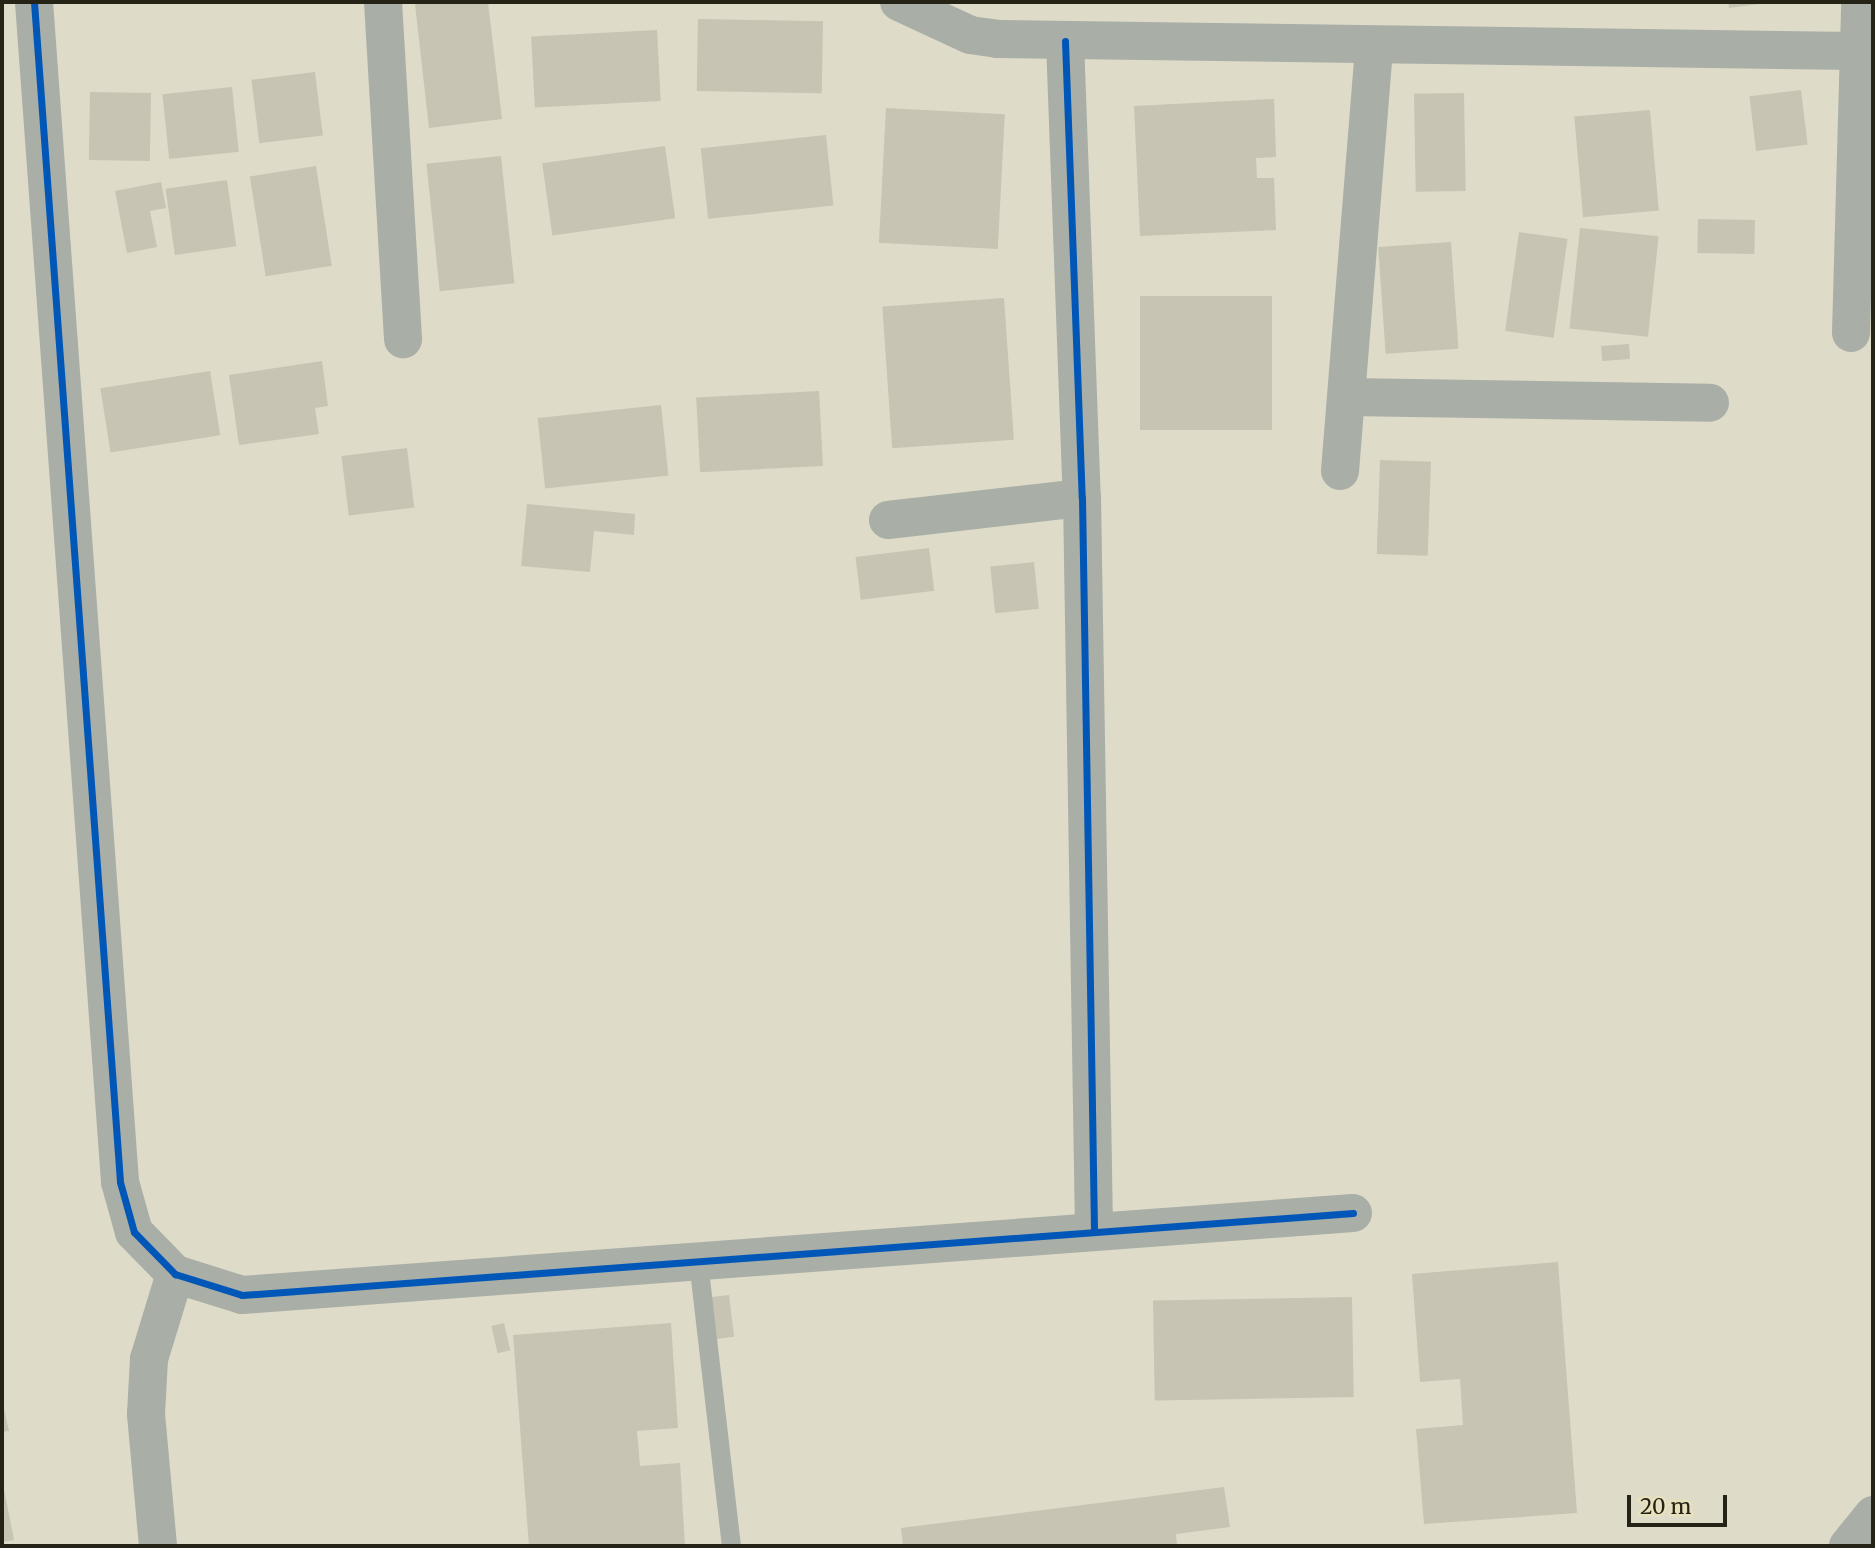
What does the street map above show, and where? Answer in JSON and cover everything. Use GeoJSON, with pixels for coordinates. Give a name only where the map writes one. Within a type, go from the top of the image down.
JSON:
{"type":"FeatureCollection","features":[{"type":"Feature","properties":{"kind":"street"},"geometry":{"type":"LineString","coordinates":[[34,2],[120,1182],[134,1232],[175,1274],[242,1295],[1353,1213]]}},
{"type":"Feature","properties":{"kind":"street"},"geometry":{"type":"LineString","coordinates":[[383,2],[402,338]]}},
{"type":"Feature","properties":{"kind":"street"},"geometry":{"type":"LineString","coordinates":[[899,2],[971,35],[998,39],[1858,51]]}},
{"type":"Feature","properties":{"kind":"street"},"geometry":{"type":"LineString","coordinates":[[1851,333],[1860,2]]}},
{"type":"Feature","properties":{"kind":"street"},"geometry":{"type":"LineString","coordinates":[[1065,41],[1082,498],[1094,1232]]}},
{"type":"Feature","properties":{"kind":"street"},"geometry":{"type":"LineString","coordinates":[[1340,471],[1374,45]]}},
{"type":"Feature","properties":{"kind":"street"},"geometry":{"type":"LineString","coordinates":[[1347,397],[1710,403]]}},
{"type":"Feature","properties":{"kind":"street"},"geometry":{"type":"LineString","coordinates":[[888,520],[1082,498]]}},
{"type":"Feature","properties":{"kind":"street"},"geometry":{"type":"LineString","coordinates":[[158,1546],[146,1414],[149,1359],[175,1274]]}},
{"type":"Feature","properties":{"kind":"street"},"geometry":{"type":"LineString","coordinates":[[1848,1546],[1873,1515]]}},
{"type":"Feature","properties":{"kind":"lane"},"geometry":{"type":"LineString","coordinates":[[698,1261],[731,1546]]}},
{"type":"Feature","properties":{"kind":"building"},"geometry":{"type":"Polygon","coordinates":[[[488,2],[502,119],[429,128],[415,4],[488,2]]]}},
{"type":"Feature","properties":{"kind":"building"},"geometry":{"type":"Polygon","coordinates":[[[1728,2],[1766,2],[1766,3],[1729,8],[1728,2]]]}},
{"type":"Feature","properties":{"kind":"building"},"geometry":{"type":"Polygon","coordinates":[[[698,19],[823,21],[822,93],[697,91],[698,19]]]}},
{"type":"Feature","properties":{"kind":"building"},"geometry":{"type":"Polygon","coordinates":[[[657,30],[661,101],[535,107],[531,37],[657,30]]]}},
{"type":"Feature","properties":{"kind":"building"},"geometry":{"type":"Polygon","coordinates":[[[315,72],[323,136],[259,143],[251,80],[315,72]]]}},
{"type":"Feature","properties":{"kind":"building"},"geometry":{"type":"Polygon","coordinates":[[[232,87],[239,152],[169,159],[162,94],[232,87]]]}},
{"type":"Feature","properties":{"kind":"building"},"geometry":{"type":"Polygon","coordinates":[[[1801,90],[1808,145],[1756,151],[1749,96],[1801,90]]]}},
{"type":"Feature","properties":{"kind":"building"},"geometry":{"type":"Polygon","coordinates":[[[90,92],[151,93],[150,161],[89,160],[90,92]]]}},
{"type":"Feature","properties":{"kind":"building"},"geometry":{"type":"Polygon","coordinates":[[[1464,93],[1466,191],[1416,192],[1414,94],[1464,93]]]}},
{"type":"Feature","properties":{"kind":"building"},"geometry":{"type":"Polygon","coordinates":[[[1274,99],[1276,157],[1256,158],[1257,178],[1274,178],[1276,230],[1140,236],[1134,106],[1274,99]]]}},
{"type":"Feature","properties":{"kind":"building"},"geometry":{"type":"Polygon","coordinates":[[[886,108],[1005,114],[998,249],[879,243],[886,108]]]}},
{"type":"Feature","properties":{"kind":"building"},"geometry":{"type":"Polygon","coordinates":[[[1650,110],[1659,211],[1583,217],[1574,117],[1650,110]]]}},
{"type":"Feature","properties":{"kind":"building"},"geometry":{"type":"Polygon","coordinates":[[[826,135],[833,206],[708,219],[701,148],[826,135]]]}},
{"type":"Feature","properties":{"kind":"building"},"geometry":{"type":"Polygon","coordinates":[[[665,146],[675,218],[552,236],[542,163],[665,146]]]}},
{"type":"Feature","properties":{"kind":"building"},"geometry":{"type":"Polygon","coordinates":[[[501,156],[514,283],[440,291],[426,164],[501,156]]]}},
{"type":"Feature","properties":{"kind":"building"},"geometry":{"type":"Polygon","coordinates":[[[316,166],[332,266],[266,276],[250,176],[316,166]]]}},
{"type":"Feature","properties":{"kind":"building"},"geometry":{"type":"Polygon","coordinates":[[[227,180],[236,246],[175,255],[166,189],[227,180]]]}},
{"type":"Feature","properties":{"kind":"building"},"geometry":{"type":"Polygon","coordinates":[[[161,182],[166,208],[150,211],[157,247],[127,253],[115,191],[161,182]]]}},
{"type":"Feature","properties":{"kind":"building"},"geometry":{"type":"Polygon","coordinates":[[[1698,219],[1755,220],[1754,254],[1697,253],[1698,219]]]}},
{"type":"Feature","properties":{"kind":"building"},"geometry":{"type":"Polygon","coordinates":[[[1580,228],[1659,236],[1648,337],[1569,328],[1580,228]]]}},
{"type":"Feature","properties":{"kind":"building"},"geometry":{"type":"Polygon","coordinates":[[[1519,232],[1568,239],[1554,338],[1505,331],[1519,232]]]}},
{"type":"Feature","properties":{"kind":"building"},"geometry":{"type":"Polygon","coordinates":[[[1451,242],[1458,349],[1386,354],[1378,247],[1451,242]]]}},
{"type":"Feature","properties":{"kind":"building"},"geometry":{"type":"Polygon","coordinates":[[[1140,296],[1272,296],[1272,430],[1140,430],[1140,296]]]}},
{"type":"Feature","properties":{"kind":"building"},"geometry":{"type":"Polygon","coordinates":[[[1004,298],[1014,440],[892,448],[882,307],[1004,298]]]}},
{"type":"Feature","properties":{"kind":"building"},"geometry":{"type":"Polygon","coordinates":[[[1629,344],[1630,359],[1602,361],[1601,346],[1629,344]]]}},
{"type":"Feature","properties":{"kind":"building"},"geometry":{"type":"Polygon","coordinates":[[[322,361],[328,406],[315,408],[319,434],[239,445],[229,375],[322,361]]]}},
{"type":"Feature","properties":{"kind":"building"},"geometry":{"type":"Polygon","coordinates":[[[210,371],[220,435],[111,453],[100,388],[210,371]]]}},
{"type":"Feature","properties":{"kind":"building"},"geometry":{"type":"Polygon","coordinates":[[[819,391],[823,466],[700,472],[696,397],[819,391]]]}},
{"type":"Feature","properties":{"kind":"building"},"geometry":{"type":"Polygon","coordinates":[[[661,405],[668,476],[545,489],[538,418],[661,405]]]}},
{"type":"Feature","properties":{"kind":"building"},"geometry":{"type":"Polygon","coordinates":[[[407,448],[414,508],[349,516],[341,456],[407,448]]]}},
{"type":"Feature","properties":{"kind":"building"},"geometry":{"type":"Polygon","coordinates":[[[1380,460],[1431,462],[1428,556],[1377,554],[1380,460]]]}},
{"type":"Feature","properties":{"kind":"building"},"geometry":{"type":"Polygon","coordinates":[[[527,504],[635,514],[634,535],[594,531],[590,572],[521,566],[527,504]]]}},
{"type":"Feature","properties":{"kind":"building"},"geometry":{"type":"Polygon","coordinates":[[[929,548],[934,591],[861,600],[856,557],[929,548]]]}},
{"type":"Feature","properties":{"kind":"building"},"geometry":{"type":"Polygon","coordinates":[[[1034,562],[1039,609],[995,613],[990,567],[1034,562]]]}},
{"type":"Feature","properties":{"kind":"building"},"geometry":{"type":"Polygon","coordinates":[[[1558,1262],[1577,1513],[1424,1524],[1416,1429],[1463,1425],[1460,1379],[1420,1382],[1412,1274],[1558,1262]]]}},
{"type":"Feature","properties":{"kind":"building"},"geometry":{"type":"Polygon","coordinates":[[[729,1295],[734,1337],[713,1339],[708,1298],[729,1295]]]}},
{"type":"Feature","properties":{"kind":"building"},"geometry":{"type":"Polygon","coordinates":[[[1352,1297],[1354,1397],[1155,1400],[1153,1300],[1352,1297]]]}},
{"type":"Feature","properties":{"kind":"building"},"geometry":{"type":"Polygon","coordinates":[[[504,1323],[510,1350],[498,1353],[491,1326],[504,1323]]]}},
{"type":"Feature","properties":{"kind":"building"},"geometry":{"type":"Polygon","coordinates":[[[671,1323],[678,1428],[637,1431],[640,1466],[680,1463],[685,1546],[529,1546],[513,1335],[671,1323]]]}},
{"type":"Feature","properties":{"kind":"building"},"geometry":{"type":"Polygon","coordinates":[[[2,1400],[9,1431],[2,1432],[2,1400]]]}},
{"type":"Feature","properties":{"kind":"building"},"geometry":{"type":"Polygon","coordinates":[[[2,1479],[14,1540],[2,1542],[2,1479]]]}},
{"type":"Feature","properties":{"kind":"building"},"geometry":{"type":"Polygon","coordinates":[[[1224,1487],[1230,1527],[1176,1534],[1177,1546],[903,1546],[901,1528],[1224,1487]]]}},
{"type":"Feature","properties":{"kind":"cycle path"},"geometry":{"type":"LineString","coordinates":[[34,2],[120,1182],[134,1232],[175,1274],[242,1295],[1353,1213]]}},
{"type":"Feature","properties":{"kind":"cycle path"},"geometry":{"type":"LineString","coordinates":[[1065,41],[1082,498],[1094,1232]]}}]}
